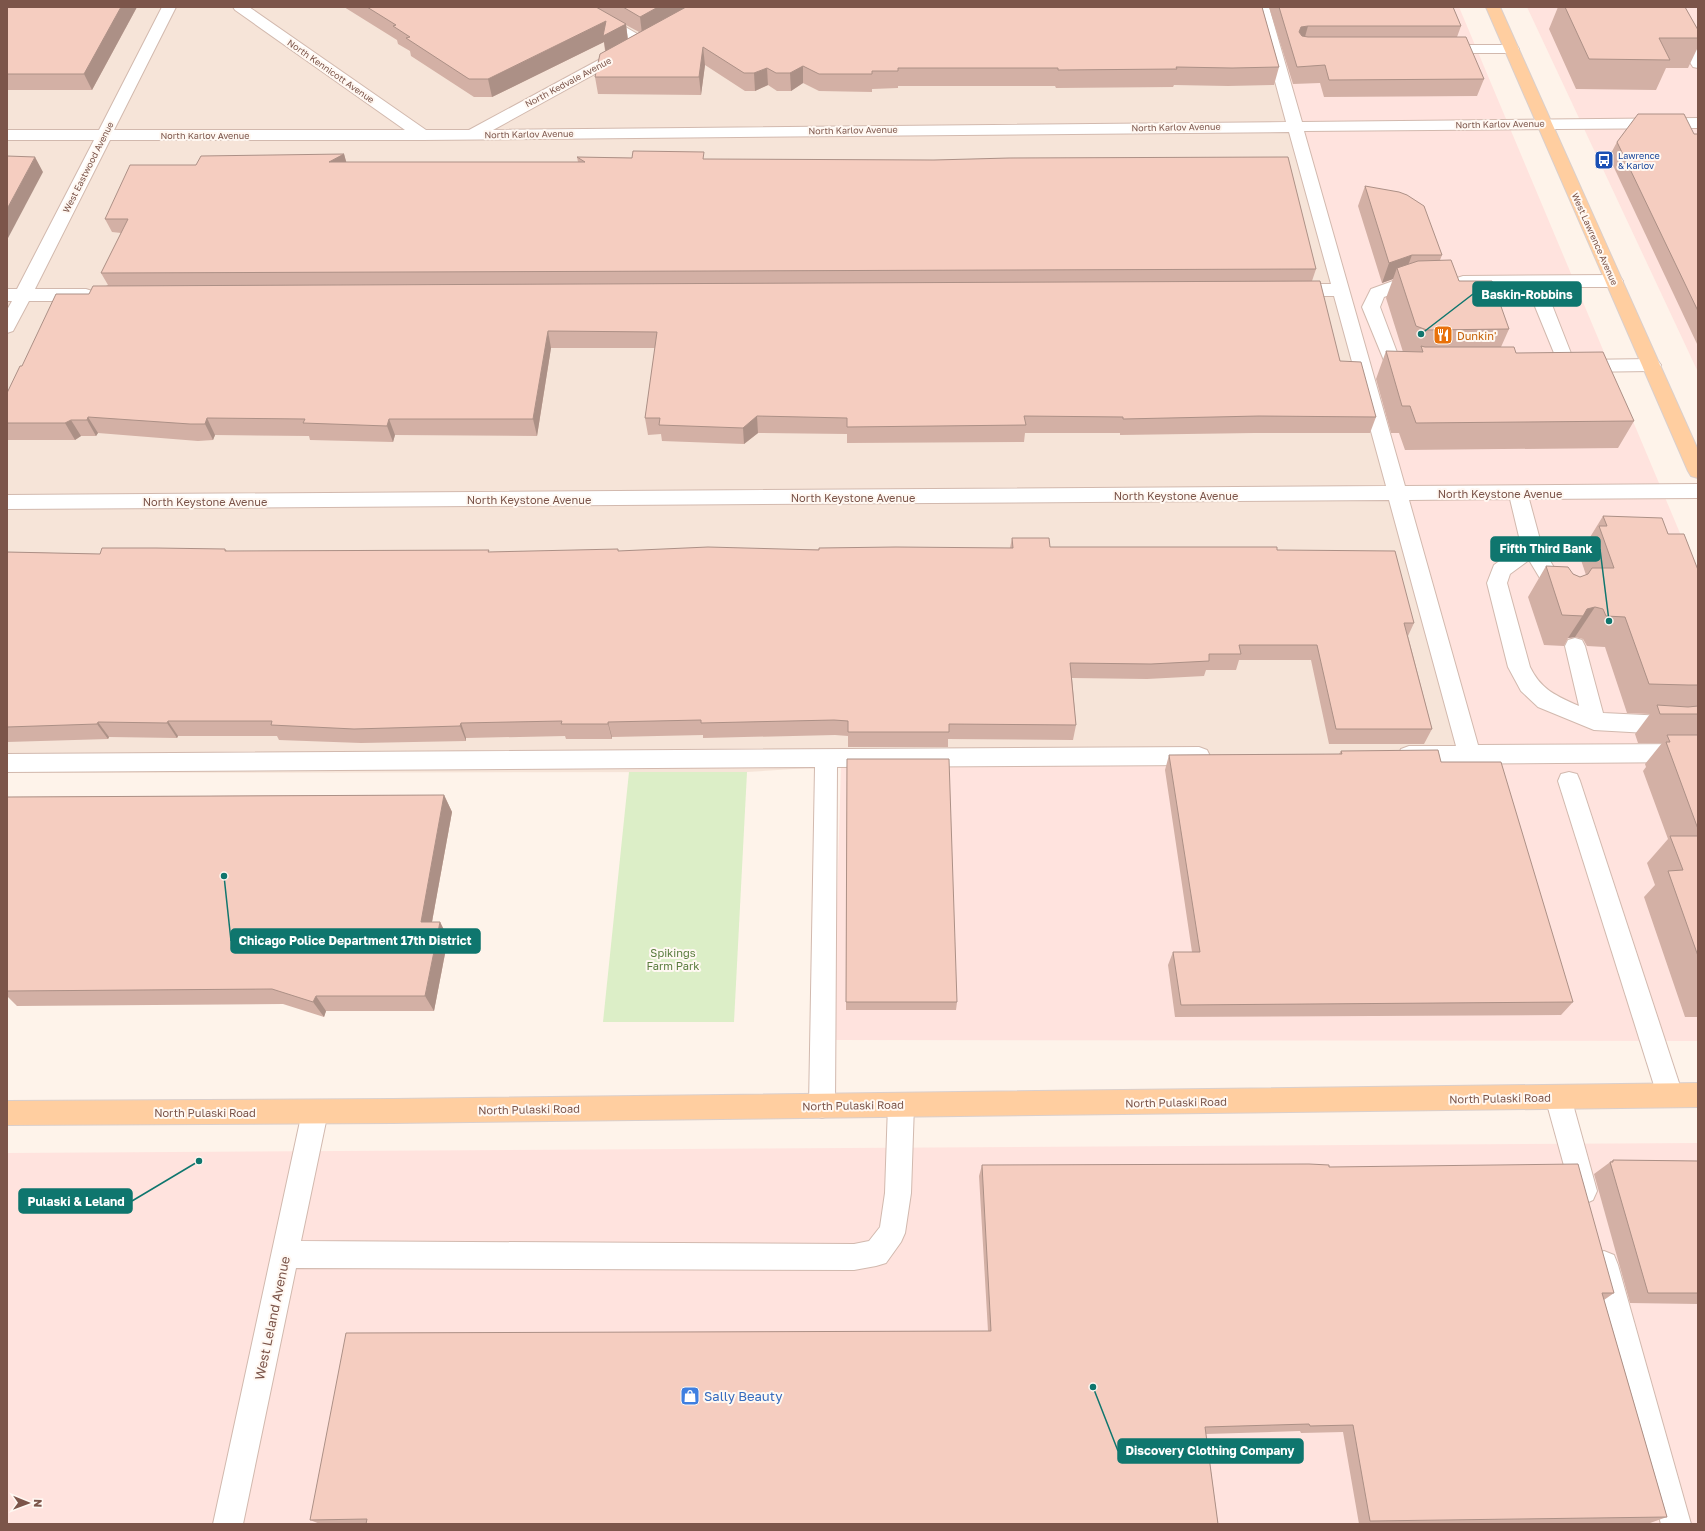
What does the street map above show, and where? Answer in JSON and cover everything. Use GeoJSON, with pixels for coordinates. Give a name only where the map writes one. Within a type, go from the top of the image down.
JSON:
{"type":"FeatureCollection","features":[{"type":"Feature","properties":{"kind":"main road","name":"West Lawrence Avenue"},"geometry":{"type":"LineString","coordinates":[[1492,7],[1512,49],[1698,471]]}},
{"type":"Feature","properties":{"kind":"main road","name":"North Pulaski Road"},"geometry":{"type":"LineString","coordinates":[[7,1112],[315,1112],[1698,1095]]}},
{"type":"Feature","properties":{"kind":"street","name":"West Eastwood Avenue"},"geometry":{"type":"LineString","coordinates":[[7,328],[15,295],[104,135],[169,7]]}},
{"type":"Feature","properties":{"kind":"street","name":"North Kennicott Avenue"},"geometry":{"type":"LineString","coordinates":[[240,7],[422,134]]}},
{"type":"Feature","properties":{"kind":"street","name":"North Kedvale Avenue"},"geometry":{"type":"LineString","coordinates":[[472,134],[647,39],[581,7]]}},
{"type":"Feature","properties":{"kind":"street"},"geometry":{"type":"LineString","coordinates":[[1262,7],[1470,755]]}},
{"type":"Feature","properties":{"kind":"street"},"geometry":{"type":"LineString","coordinates":[[1666,7],[1698,64]]}},
{"type":"Feature","properties":{"kind":"street"},"geometry":{"type":"LineString","coordinates":[[1426,49],[1512,49]]}},
{"type":"Feature","properties":{"kind":"street","name":"North Karlov Avenue"},"geometry":{"type":"LineString","coordinates":[[7,135],[472,134],[1698,123]]}},
{"type":"Feature","properties":{"kind":"street"},"geometry":{"type":"LineString","coordinates":[[1429,367],[1414,367],[1391,359],[1371,307],[1377,293],[1404,283],[1614,281]]}},
{"type":"Feature","properties":{"kind":"street"},"geometry":{"type":"LineString","coordinates":[[1534,282],[1559,366],[1652,366]]}},
{"type":"Feature","properties":{"kind":"street"},"geometry":{"type":"LineString","coordinates":[[1277,290],[1340,290]]}},
{"type":"Feature","properties":{"kind":"street"},"geometry":{"type":"LineString","coordinates":[[15,295],[98,295]]}},
{"type":"Feature","properties":{"kind":"street","name":"North Keystone Avenue"},"geometry":{"type":"LineString","coordinates":[[7,502],[1698,491]]}},
{"type":"Feature","properties":{"kind":"street"},"geometry":{"type":"LineString","coordinates":[[1518,492],[1532,548],[1562,598]]}},
{"type":"Feature","properties":{"kind":"street"},"geometry":{"type":"LineString","coordinates":[[1532,548],[1501,570],[1496,583],[1519,667],[1528,685],[1546,701],[1594,721],[1665,725],[1698,724]]}},
{"type":"Feature","properties":{"kind":"street"},"geometry":{"type":"LineString","coordinates":[[1575,646],[1594,721]]}},
{"type":"Feature","properties":{"kind":"street"},"geometry":{"type":"LineString","coordinates":[[1390,755],[1698,753]]}},
{"type":"Feature","properties":{"kind":"street"},"geometry":{"type":"LineString","coordinates":[[7,763],[1215,756]]}},
{"type":"Feature","properties":{"kind":"street"},"geometry":{"type":"LineString","coordinates":[[822,1106],[826,758]]}},
{"type":"Feature","properties":{"kind":"street"},"geometry":{"type":"LineString","coordinates":[[1569,781],[1670,1096]]}},
{"type":"Feature","properties":{"kind":"street"},"geometry":{"type":"LineString","coordinates":[[1558,1097],[1676,1524]]}},
{"type":"Feature","properties":{"kind":"street"},"geometry":{"type":"LineString","coordinates":[[285,1254],[854,1257],[876,1253],[892,1233],[898,1193],[901,1105]]}},
{"type":"Feature","properties":{"kind":"street","name":"West Leland Avenue"},"geometry":{"type":"LineString","coordinates":[[228,1524],[315,1112]]}},
{"type":"Feature","properties":{"kind":"shaded area"},"geometry":{"type":"Polygon","coordinates":[[[7,7],[1270,7],[1296,101],[1302,158],[1474,758],[841,766],[747,772],[7,773],[7,7]]]}},
{"type":"Feature","properties":{"kind":"shaded area"},"geometry":{"type":"Polygon","coordinates":[[[1270,7],[1459,7],[1698,576],[1698,1041],[833,1040],[841,766],[1474,758],[1302,158],[1296,101],[1270,7]]]}},
{"type":"Feature","properties":{"kind":"shaded area"},"geometry":{"type":"Polygon","coordinates":[[[1527,7],[1698,7],[1698,372],[1527,7]]]}},
{"type":"Feature","properties":{"kind":"shaded area"},"geometry":{"type":"Polygon","coordinates":[[[1698,1143],[1698,1524],[7,1524],[7,1153],[1698,1143]]]}},
{"type":"Feature","properties":{"kind":"green space","name":"Spikings Farm Park"},"geometry":{"type":"Polygon","coordinates":[[[629,772],[747,772],[734,1022],[603,1022],[629,772]]]}},
{"type":"Feature","properties":{"kind":"building"},"geometry":{"type":"Polygon","coordinates":[[[7,7],[121,7],[84,74],[7,74],[7,7]]]}},
{"type":"Feature","properties":{"kind":"building"},"geometry":{"type":"Polygon","coordinates":[[[367,7],[596,7],[626,24],[603,36],[606,21],[488,79],[469,79],[406,38],[410,37],[393,26],[396,25],[367,7]]]}},
{"type":"Feature","properties":{"kind":"building"},"geometry":{"type":"Polygon","coordinates":[[[623,7],[658,7],[640,17],[623,7]]]}},
{"type":"Feature","properties":{"kind":"building"},"geometry":{"type":"Polygon","coordinates":[[[686,7],[1262,7],[1279,67],[1176,67],[1177,69],[1058,70],[1058,68],[898,68],[898,71],[872,71],[872,74],[819,74],[803,66],[790,73],[776,73],[767,68],[754,73],[744,73],[703,47],[699,77],[595,77],[600,54],[686,7]]]}},
{"type":"Feature","properties":{"kind":"building"},"geometry":{"type":"Polygon","coordinates":[[[1279,7],[1453,7],[1461,26],[1308,26],[1301,27],[1299,32],[1302,36],[1308,37],[1466,37],[1484,79],[1329,80],[1325,65],[1297,67],[1279,7]]]}},
{"type":"Feature","properties":{"kind":"building"},"geometry":{"type":"Polygon","coordinates":[[[1565,7],[1685,7],[1698,30],[1698,38],[1659,38],[1670,60],[1589,59],[1565,7]]]}},
{"type":"Feature","properties":{"kind":"building"},"geometry":{"type":"Polygon","coordinates":[[[1638,114],[1684,114],[1694,134],[1698,134],[1698,311],[1617,142],[1638,114]]]}},
{"type":"Feature","properties":{"kind":"building"},"geometry":{"type":"Polygon","coordinates":[[[633,151],[704,152],[703,159],[934,160],[1009,158],[1288,157],[1316,269],[101,273],[128,219],[105,219],[130,165],[196,165],[201,156],[344,154],[329,162],[585,162],[577,157],[632,158],[633,151]]]}},
{"type":"Feature","properties":{"kind":"building"},"geometry":{"type":"Polygon","coordinates":[[[7,156],[35,157],[7,209],[7,156]]]}},
{"type":"Feature","properties":{"kind":"building"},"geometry":{"type":"Polygon","coordinates":[[[1365,186],[1399,192],[1407,195],[1424,206],[1442,255],[1412,255],[1389,263],[1365,186]]]}},
{"type":"Feature","properties":{"kind":"building"},"geometry":{"type":"Polygon","coordinates":[[[1451,260],[1459,281],[1492,281],[1509,329],[1427,330],[1416,326],[1397,268],[1418,261],[1451,260]]]}},
{"type":"Feature","properties":{"kind":"building"},"geometry":{"type":"Polygon","coordinates":[[[1320,281],[1340,361],[1361,362],[1376,417],[1259,416],[1123,419],[1123,417],[1024,416],[1026,425],[847,427],[847,418],[757,416],[743,428],[659,425],[660,418],[645,418],[657,332],[548,331],[533,419],[389,419],[387,426],[303,423],[305,419],[207,418],[205,424],[190,424],[88,417],[87,420],[71,420],[65,423],[7,423],[7,393],[20,366],[22,366],[56,294],[89,294],[93,286],[1320,281]]]}},
{"type":"Feature","properties":{"kind":"building"},"geometry":{"type":"Polygon","coordinates":[[[1421,346],[1514,347],[1516,353],[1603,352],[1634,421],[1416,423],[1410,406],[1402,406],[1386,351],[1423,352],[1421,346]]]}},
{"type":"Feature","properties":{"kind":"building"},"geometry":{"type":"Polygon","coordinates":[[[1603,516],[1662,518],[1668,534],[1684,534],[1698,570],[1698,685],[1649,684],[1625,617],[1606,616],[1603,609],[1595,607],[1587,609],[1583,616],[1562,615],[1546,566],[1568,567],[1573,574],[1580,577],[1588,574],[1592,568],[1614,568],[1599,526],[1607,526],[1603,516]]]}},
{"type":"Feature","properties":{"kind":"building"},"geometry":{"type":"Polygon","coordinates":[[[1012,538],[1049,538],[1050,547],[1277,547],[1277,550],[1395,551],[1414,623],[1404,623],[1432,729],[1336,729],[1317,645],[1239,645],[1241,654],[1209,654],[1209,661],[1151,664],[1070,663],[1076,725],[949,724],[949,732],[848,732],[848,721],[834,720],[701,723],[701,720],[608,722],[608,724],[561,724],[562,721],[461,723],[460,726],[354,729],[271,725],[272,721],[168,721],[167,723],[98,722],[97,724],[7,727],[7,552],[100,554],[102,548],[225,549],[225,551],[489,550],[488,552],[618,549],[618,551],[708,547],[819,550],[819,548],[896,547],[1013,548],[1012,538]]]}},
{"type":"Feature","properties":{"kind":"building"},"geometry":{"type":"Polygon","coordinates":[[[1657,705],[1688,707],[1698,706],[1698,714],[1660,714],[1657,705]]]}},
{"type":"Feature","properties":{"kind":"building"},"geometry":{"type":"Polygon","coordinates":[[[1667,735],[1698,735],[1698,829],[1666,742],[1670,742],[1667,735]]]}},
{"type":"Feature","properties":{"kind":"building"},"geometry":{"type":"Polygon","coordinates":[[[1438,750],[1441,762],[1501,762],[1573,1002],[1181,1005],[1173,952],[1200,952],[1169,755],[1342,754],[1341,751],[1438,750]]]}},
{"type":"Feature","properties":{"kind":"building"},"geometry":{"type":"Polygon","coordinates":[[[847,759],[949,759],[957,1002],[846,1002],[847,759]]]}},
{"type":"Feature","properties":{"kind":"building"},"geometry":{"type":"Polygon","coordinates":[[[444,795],[421,922],[440,922],[425,996],[316,996],[313,1002],[272,989],[7,991],[7,797],[444,795]]]}},
{"type":"Feature","properties":{"kind":"building"},"geometry":{"type":"Polygon","coordinates":[[[1670,836],[1698,836],[1698,956],[1668,871],[1683,870],[1670,836]]]}},
{"type":"Feature","properties":{"kind":"building"},"geometry":{"type":"Polygon","coordinates":[[[1613,1160],[1698,1161],[1698,1293],[1648,1293],[1610,1162],[1613,1162],[1613,1160]]]}},
{"type":"Feature","properties":{"kind":"building"},"geometry":{"type":"Polygon","coordinates":[[[1578,1164],[1614,1293],[1602,1293],[1667,1517],[1370,1521],[1353,1425],[1310,1426],[1309,1424],[1205,1427],[1218,1524],[366,1524],[367,1519],[310,1520],[346,1333],[991,1331],[982,1165],[1329,1165],[1329,1167],[1578,1164]]]}},
{"type":"Feature","properties":{"kind":"place","name":"Lawrence & Karlov"},"geometry":{"type":"Point","coordinates":[1604,160]}},
{"type":"Feature","properties":{"kind":"place","name":"Baskin-Robbins"},"geometry":{"type":"Point","coordinates":[1421,334]}},
{"type":"Feature","properties":{"kind":"place","name":"Dunkin'"},"geometry":{"type":"Point","coordinates":[1443,335]}},
{"type":"Feature","properties":{"kind":"place","name":"Fifth Third Bank"},"geometry":{"type":"Point","coordinates":[1609,621]}},
{"type":"Feature","properties":{"kind":"place","name":"Chicago Police Department 17th District"},"geometry":{"type":"Point","coordinates":[224,876]}},
{"type":"Feature","properties":{"kind":"place","name":"Pulaski & Leland"},"geometry":{"type":"Point","coordinates":[199,1161]}},
{"type":"Feature","properties":{"kind":"place","name":"Discovery Clothing Company"},"geometry":{"type":"Point","coordinates":[1093,1387]}},
{"type":"Feature","properties":{"kind":"place","name":"Sally Beauty"},"geometry":{"type":"Point","coordinates":[690,1396]}}]}
